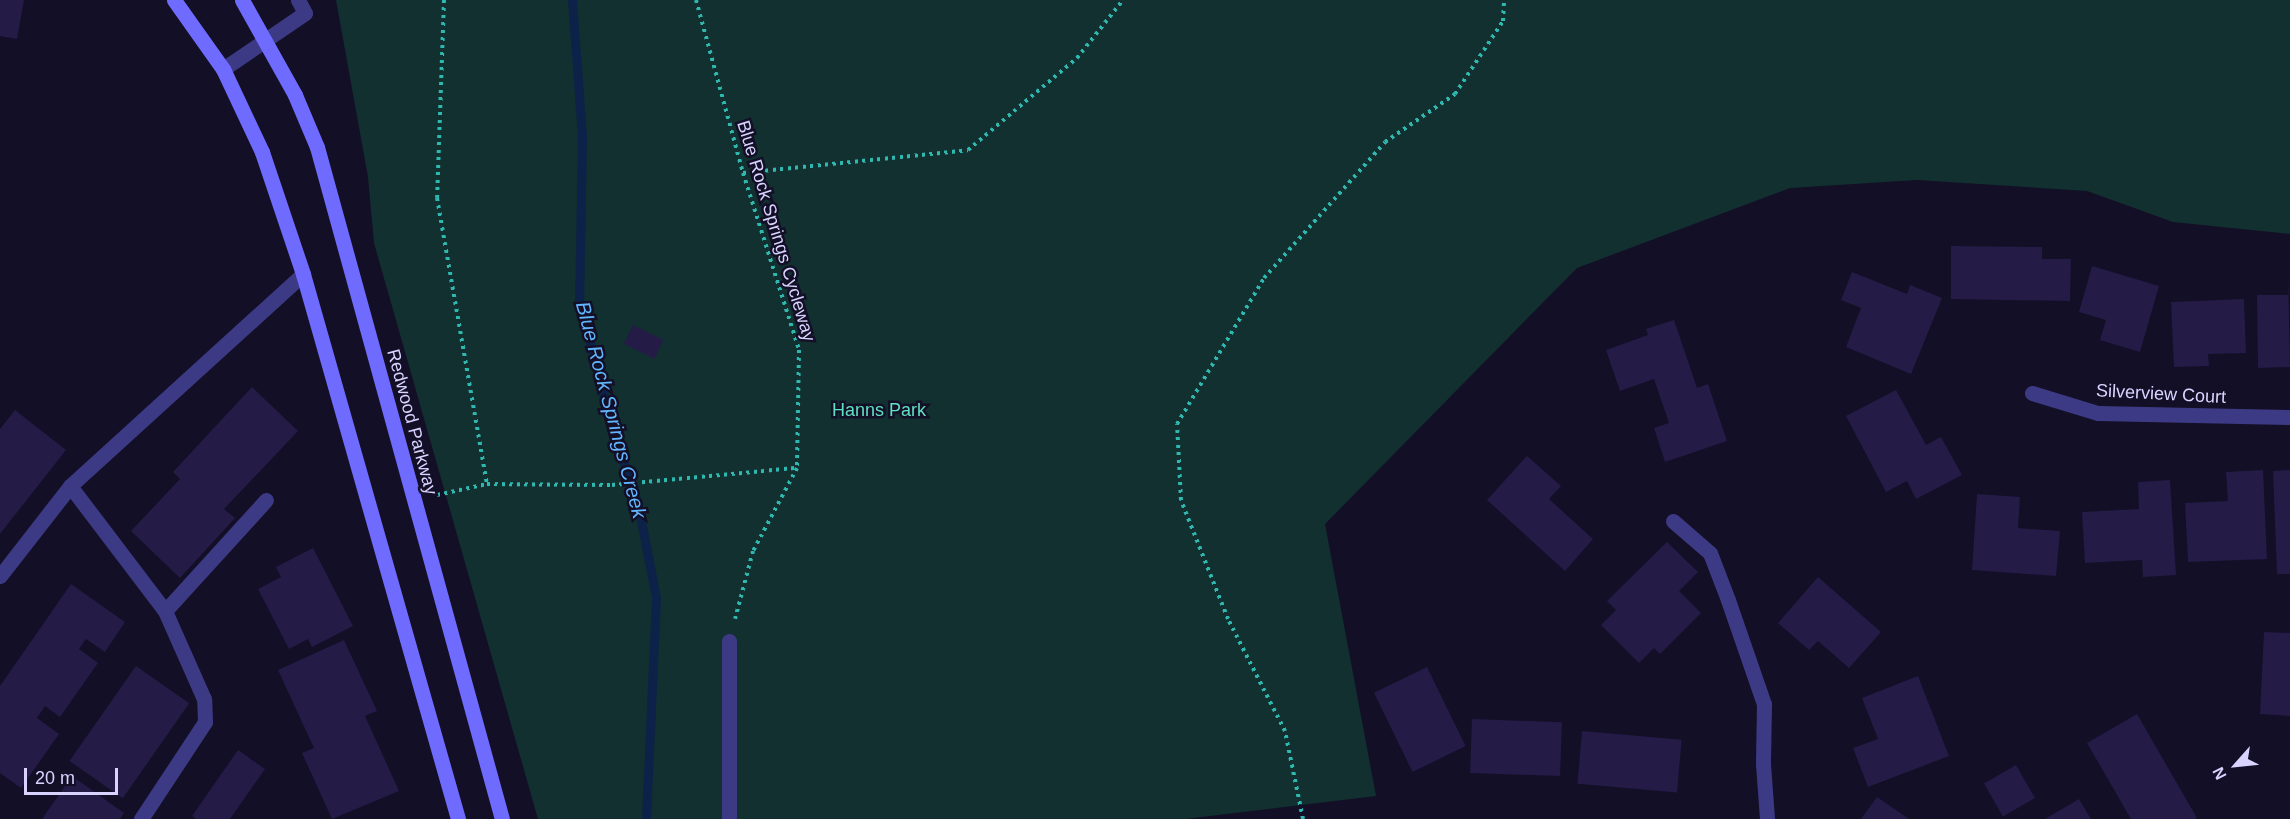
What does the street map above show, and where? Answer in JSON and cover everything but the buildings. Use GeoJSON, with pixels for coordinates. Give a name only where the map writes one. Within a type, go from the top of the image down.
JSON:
{"type":"FeatureCollection","features":[{"type":"Feature","properties":{"kind":"main road"},"geometry":{"type":"LineString","coordinates":[[174,0],[223,69],[262,152],[303,274],[458,819]]}},
{"type":"Feature","properties":{"kind":"main road","name":"Redwood Parkway"},"geometry":{"type":"LineString","coordinates":[[242,0],[295,94],[317,147],[502,819]]}},
{"type":"Feature","properties":{"kind":"street"},"geometry":{"type":"LineString","coordinates":[[223,69],[266,42],[305,13],[298,0]]}},
{"type":"Feature","properties":{"kind":"street"},"geometry":{"type":"LineString","coordinates":[[0,576],[70,486],[303,274]]}},
{"type":"Feature","properties":{"kind":"street","name":"Silverview Court"},"geometry":{"type":"LineString","coordinates":[[2032,393],[2098,413],[2290,417]]}},
{"type":"Feature","properties":{"kind":"street"},"geometry":{"type":"LineString","coordinates":[[70,486],[165,611],[204,699],[205,722],[141,819]]}},
{"type":"Feature","properties":{"kind":"street"},"geometry":{"type":"LineString","coordinates":[[165,611],[266,500]]}},
{"type":"Feature","properties":{"kind":"street"},"geometry":{"type":"LineString","coordinates":[[1673,521],[1710,553],[1764,704],[1763,764],[1767,819]]}},
{"type":"Feature","properties":{"kind":"street"},"geometry":{"type":"LineString","coordinates":[[729,640],[729,819]]}},
{"type":"Feature","properties":{"kind":"path"},"geometry":{"type":"LineString","coordinates":[[444,0],[437,198],[488,484]]}},
{"type":"Feature","properties":{"kind":"path","name":"Blue Rock Springs Cycleway"},"geometry":{"type":"LineString","coordinates":[[696,0],[743,173],[799,350],[797,468],[753,551],[729,640]]}},
{"type":"Feature","properties":{"kind":"path"},"geometry":{"type":"LineString","coordinates":[[743,173],[968,150],[1077,58],[1123,0]]}},
{"type":"Feature","properties":{"kind":"path"},"geometry":{"type":"LineString","coordinates":[[1303,819],[1285,731],[1228,620],[1181,500],[1177,424],[1264,278],[1385,142],[1455,94],[1503,21],[1504,0]]}},
{"type":"Feature","properties":{"kind":"path"},"geometry":{"type":"LineString","coordinates":[[413,500],[488,484],[612,485],[647,479],[797,468]]}},
{"type":"Feature","properties":{"kind":"green space","name":"Hanns Park"},"geometry":{"type":"Polygon","coordinates":[[[336,0],[2290,0],[2290,234],[2173,222],[2087,191],[1917,180],[1790,188],[1577,268],[1325,524],[1376,796],[1185,819],[538,819],[374,243],[368,177],[336,0]]]}},
{"type":"Feature","properties":{"kind":"waterway","name":"Blue Rock Springs Creek"},"geometry":{"type":"LineString","coordinates":[[572,0],[582,137],[579,301],[614,434],[638,505],[656,598],[646,819]]}}]}
